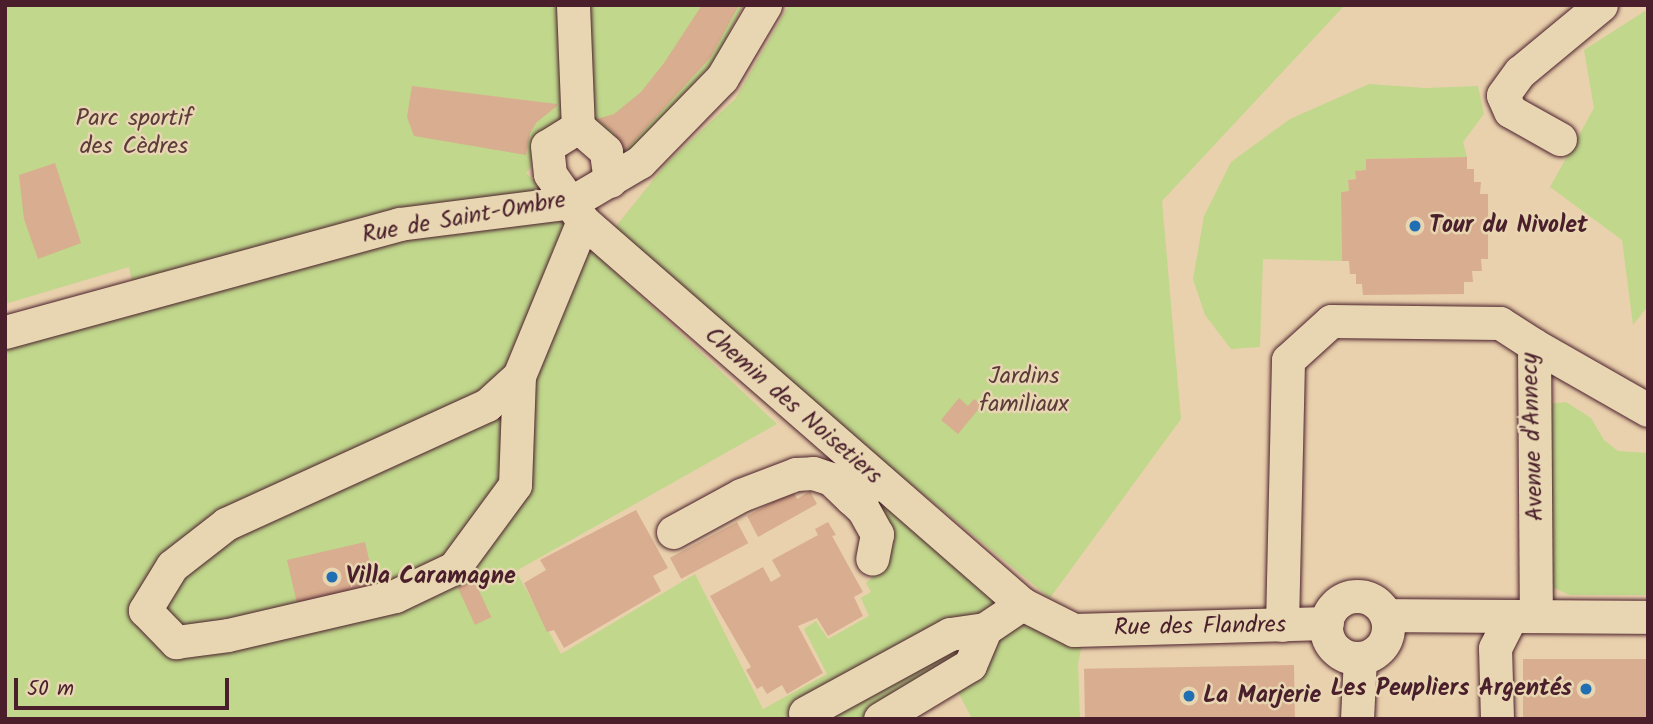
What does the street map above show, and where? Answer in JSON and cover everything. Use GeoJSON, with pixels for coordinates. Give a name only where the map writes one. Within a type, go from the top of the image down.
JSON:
{"type":"FeatureCollection","features":[{"type":"Feature","properties":{"kind":"street"},"geometry":{"type":"LineString","coordinates":[[573,5],[578,127],[606,151],[610,181]]}},
{"type":"Feature","properties":{"kind":"street","name":"Rue de Saint-Ombre"},"geometry":{"type":"LineString","coordinates":[[5,332],[399,224],[578,212],[610,181],[640,162],[722,78],[765,5]]}},
{"type":"Feature","properties":{"kind":"street"},"geometry":{"type":"LineString","coordinates":[[1560,139],[1510,111],[1503,95],[1520,72],[1601,5]]}},
{"type":"Feature","properties":{"kind":"street","name":"Chemin des Noisetiers"},"geometry":{"type":"LineString","coordinates":[[578,127],[547,146],[550,174],[578,212],[879,481],[1022,604],[1074,630]]}},
{"type":"Feature","properties":{"kind":"street"},"geometry":{"type":"LineString","coordinates":[[519,376],[487,405],[226,524],[172,566],[145,610],[176,642],[228,635],[396,596],[454,568],[515,485],[519,376],[578,212]]}},
{"type":"Feature","properties":{"kind":"street","name":"Avenue d'Annecy"},"geometry":{"type":"LineString","coordinates":[[1282,625],[1288,360],[1331,321],[1500,323],[1534,345],[1523,616]]}},
{"type":"Feature","properties":{"kind":"street"},"geometry":{"type":"LineString","coordinates":[[1534,345],[1648,410]]}},
{"type":"Feature","properties":{"kind":"street"},"geometry":{"type":"LineString","coordinates":[[673,532],[741,495],[796,474],[813,473],[831,479],[863,509],[877,534],[872,559]]}},
{"type":"Feature","properties":{"kind":"street"},"geometry":{"type":"LineString","coordinates":[[851,498],[879,481]]}},
{"type":"Feature","properties":{"kind":"street"},"geometry":{"type":"LineString","coordinates":[[1353,596],[1373,600],[1386,615],[1387,635],[1383,643],[1369,656],[1350,657],[1335,649],[1327,632],[1326,623],[1335,605],[1353,596]]}},
{"type":"Feature","properties":{"kind":"street"},"geometry":{"type":"LineString","coordinates":[[805,713],[950,634],[985,629],[1022,604]]}},
{"type":"Feature","properties":{"kind":"street"},"geometry":{"type":"LineString","coordinates":[[1386,615],[1648,617]]}},
{"type":"Feature","properties":{"kind":"street"},"geometry":{"type":"LineString","coordinates":[[1497,719],[1495,648],[1523,616]]}},
{"type":"Feature","properties":{"kind":"street","name":"Rue des Flandres"},"geometry":{"type":"LineString","coordinates":[[1074,630],[1326,623]]}},
{"type":"Feature","properties":{"kind":"street"},"geometry":{"type":"LineString","coordinates":[[880,719],[970,665],[985,629]]}},
{"type":"Feature","properties":{"kind":"street"},"geometry":{"type":"LineString","coordinates":[[1357,719],[1360,658]]}},
{"type":"Feature","properties":{"kind":"green space","name":"Parc sportif des Cèdres"},"geometry":{"type":"Polygon","coordinates":[[[5,5],[743,5],[716,59],[625,160],[568,123],[526,173],[553,200],[133,286],[129,267],[5,304],[5,5]]]}},
{"type":"Feature","properties":{"kind":"green space","name":"Jardins familiaux"},"geometry":{"type":"Polygon","coordinates":[[[789,5],[1345,5],[1162,201],[1181,419],[1050,598],[826,415],[612,231],[666,164],[736,98],[789,5]]]}},
{"type":"Feature","properties":{"kind":"green space"},"geometry":{"type":"Polygon","coordinates":[[[1648,9],[1648,306],[1633,325],[1622,240],[1550,187],[1594,108],[1584,50],[1648,9]]]}},
{"type":"Feature","properties":{"kind":"green space"},"geometry":{"type":"Polygon","coordinates":[[[1369,84],[1425,88],[1478,86],[1484,114],[1463,142],[1467,157],[1366,159],[1366,170],[1355,171],[1356,179],[1348,180],[1349,191],[1341,192],[1342,261],[1263,259],[1260,347],[1231,349],[1205,315],[1193,279],[1204,216],[1231,162],[1290,119],[1369,84]]]}},
{"type":"Feature","properties":{"kind":"green space"},"geometry":{"type":"Polygon","coordinates":[[[569,218],[603,253],[602,260],[777,424],[516,571],[561,654],[695,574],[763,709],[827,674],[804,629],[816,621],[828,639],[869,616],[861,598],[871,592],[866,583],[883,568],[892,545],[878,504],[885,497],[1083,640],[1078,664],[1080,719],[972,719],[953,682],[892,719],[5,719],[5,340],[391,234],[569,218]]]}},
{"type":"Feature","properties":{"kind":"green space"},"geometry":{"type":"Polygon","coordinates":[[[1566,402],[1591,418],[1604,440],[1618,451],[1648,453],[1648,595],[1570,595],[1554,588],[1548,579],[1550,404],[1566,402]]]}},
{"type":"Feature","properties":{"kind":"building"},"geometry":{"type":"Polygon","coordinates":[[[702,5],[739,5],[711,57],[625,151],[613,132],[597,119],[614,114],[641,92],[664,63],[702,5]]]}},
{"type":"Feature","properties":{"kind":"building"},"geometry":{"type":"Polygon","coordinates":[[[412,86],[557,106],[537,122],[530,133],[526,155],[414,136],[407,117],[412,86]]]}},
{"type":"Feature","properties":{"kind":"building","name":"Tour du Nivolet"},"geometry":{"type":"Polygon","coordinates":[[[1467,157],[1467,169],[1474,169],[1474,182],[1481,182],[1480,194],[1488,194],[1488,259],[1481,259],[1482,271],[1472,271],[1473,282],[1464,282],[1464,294],[1363,295],[1362,284],[1356,284],[1356,274],[1350,274],[1349,261],[1342,261],[1341,192],[1349,191],[1348,180],[1356,179],[1355,171],[1366,170],[1366,159],[1467,157]]]}},
{"type":"Feature","properties":{"kind":"building"},"geometry":{"type":"Polygon","coordinates":[[[55,163],[81,243],[38,259],[24,219],[19,175],[55,163]]]}},
{"type":"Feature","properties":{"kind":"building"},"geometry":{"type":"Polygon","coordinates":[[[959,398],[968,406],[974,399],[982,405],[958,434],[941,420],[959,398]]]}},
{"type":"Feature","properties":{"kind":"building"},"geometry":{"type":"Polygon","coordinates":[[[793,491],[797,499],[810,491],[817,504],[758,537],[747,516],[793,491]]]}},
{"type":"Feature","properties":{"kind":"building"},"geometry":{"type":"Polygon","coordinates":[[[636,510],[668,568],[653,576],[661,591],[564,648],[554,630],[547,632],[524,583],[546,570],[540,560],[636,510]]]}},
{"type":"Feature","properties":{"kind":"building"},"geometry":{"type":"Polygon","coordinates":[[[737,522],[748,543],[681,579],[670,558],[737,522]]]}},
{"type":"Feature","properties":{"kind":"building"},"geometry":{"type":"Polygon","coordinates":[[[828,522],[836,535],[832,536],[863,592],[854,597],[863,616],[828,636],[817,618],[798,626],[823,673],[787,694],[782,685],[767,694],[762,686],[757,689],[746,670],[751,667],[710,596],[763,567],[771,582],[781,576],[772,560],[818,535],[815,529],[828,522]]]}},
{"type":"Feature","properties":{"kind":"building","name":"Villa Caramagne"},"geometry":{"type":"Polygon","coordinates":[[[365,542],[377,593],[299,611],[287,560],[365,542]]]}},
{"type":"Feature","properties":{"kind":"building"},"geometry":{"type":"Polygon","coordinates":[[[474,580],[491,617],[475,625],[458,588],[474,580]]]}},
{"type":"Feature","properties":{"kind":"building","name":"Les Peupliers Argentés"},"geometry":{"type":"Polygon","coordinates":[[[1523,659],[1648,659],[1648,718],[1523,718],[1523,659]]]}},
{"type":"Feature","properties":{"kind":"building","name":"La Marjerie"},"geometry":{"type":"Polygon","coordinates":[[[1294,665],[1295,719],[1085,719],[1084,669],[1294,665]]]}},
{"type":"Feature","properties":{"kind":"place","name":"Tour du Nivolet"},"geometry":{"type":"Point","coordinates":[1415,226]}},
{"type":"Feature","properties":{"kind":"place","name":"Villa Caramagne"},"geometry":{"type":"Point","coordinates":[332,577]}},
{"type":"Feature","properties":{"kind":"place","name":"Les Peupliers Argentés"},"geometry":{"type":"Point","coordinates":[1586,689]}},
{"type":"Feature","properties":{"kind":"place","name":"La Marjerie"},"geometry":{"type":"Point","coordinates":[1189,696]}}]}
